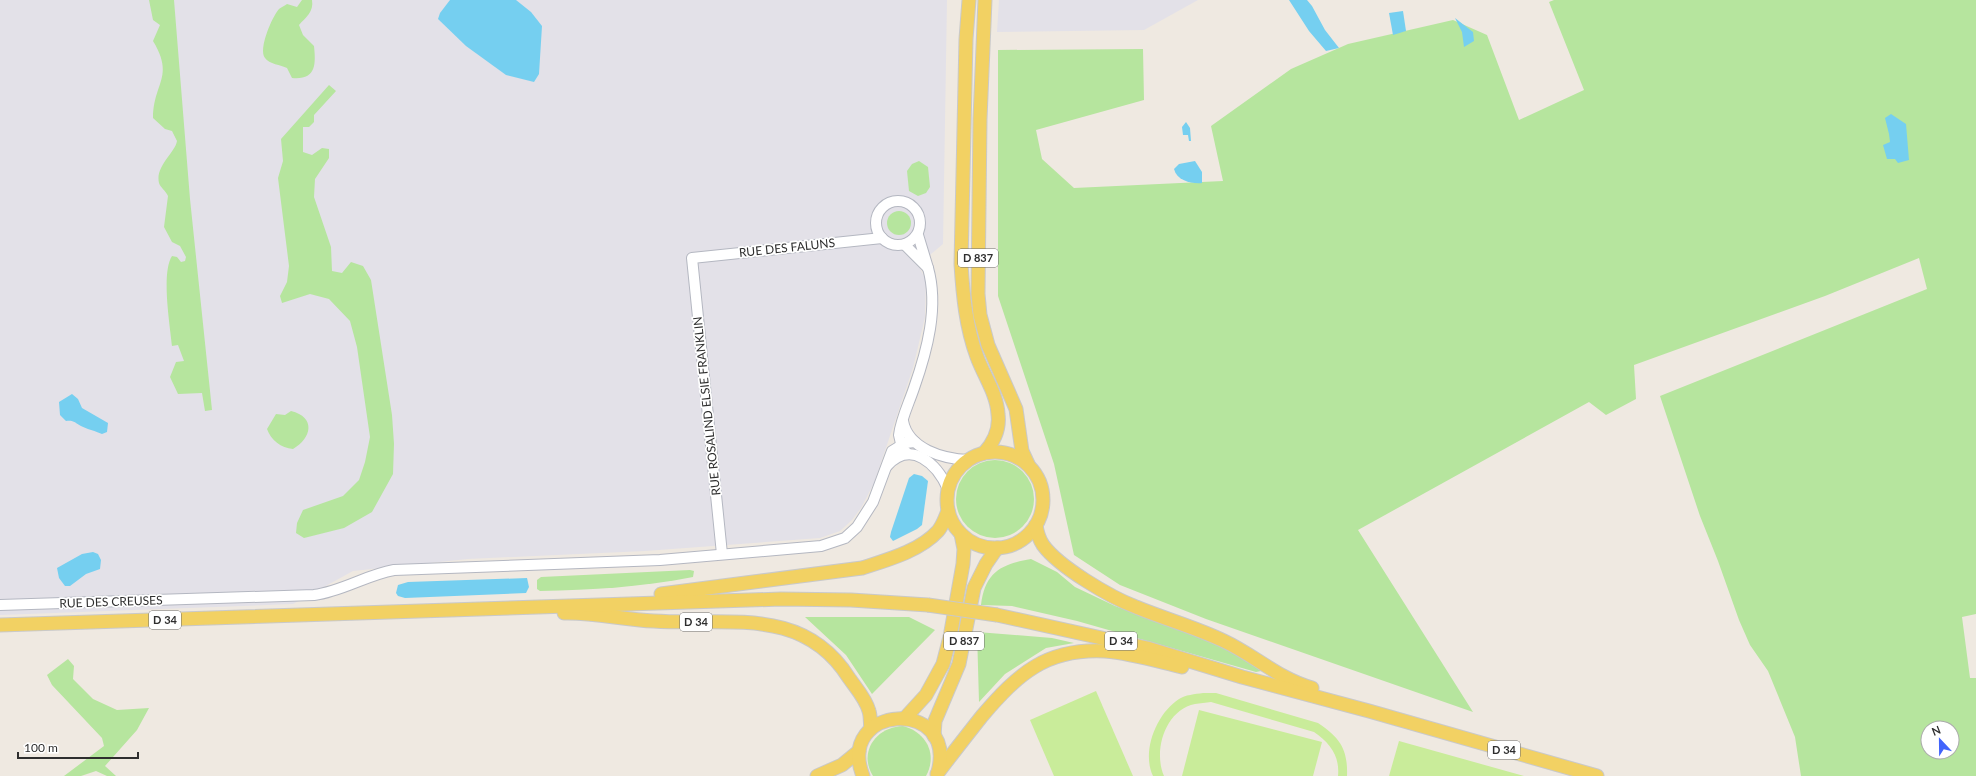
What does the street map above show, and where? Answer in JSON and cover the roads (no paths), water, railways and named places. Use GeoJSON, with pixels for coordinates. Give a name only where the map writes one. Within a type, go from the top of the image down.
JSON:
{"type":"FeatureCollection","features":[{"type":"Feature","properties":{"kind":"main road","name":"D 837"},"geometry":{"type":"LineString","coordinates":[[968,0],[962,276],[964,303],[969,332],[998,409],[998,423],[995,438],[984,453]]}},
{"type":"Feature","properties":{"kind":"main road","name":"D 837"},"geometry":{"type":"LineString","coordinates":[[985,0],[980,119],[978,294],[986,338],[993,360],[1016,409],[1022,451],[1028,464]]}},
{"type":"Feature","properties":{"kind":"main road"},"geometry":{"type":"LineString","coordinates":[[984,453],[1007,453],[1028,464],[1038,479],[1042,491],[1042,509],[1036,525],[1021,540],[1007,546],[997,548],[978,544],[961,534],[952,521],[948,511],[948,489],[955,472],[968,460],[984,453]]}},
{"type":"Feature","properties":{"kind":"main road"},"geometry":{"type":"LineString","coordinates":[[466,610],[495,603],[528,603],[692,592],[862,568],[888,560],[927,540],[942,525],[948,511]]}},
{"type":"Feature","properties":{"kind":"main road"},"geometry":{"type":"LineString","coordinates":[[1036,525],[1040,540],[1051,554],[1078,574],[1126,602],[1208,633],[1238,648],[1292,680],[1326,692],[1369,711]]}},
{"type":"Feature","properties":{"kind":"main road","name":"D 837"},"geometry":{"type":"LineString","coordinates":[[905,718],[917,707],[934,683],[946,656],[963,564],[964,549],[961,534]]}},
{"type":"Feature","properties":{"kind":"main road","name":"D 837"},"geometry":{"type":"LineString","coordinates":[[934,736],[935,721],[958,664],[974,588],[986,564],[997,548]]}},
{"type":"Feature","properties":{"kind":"main road","name":"D 34"},"geometry":{"type":"LineString","coordinates":[[0,626],[781,599],[852,600],[928,605],[997,615],[1147,648],[1242,677],[1369,711],[1597,776]]}},
{"type":"Feature","properties":{"kind":"main road","name":"D 34"},"geometry":{"type":"LineString","coordinates":[[466,610],[500,614],[567,613],[654,621],[763,624],[785,627],[806,636],[833,655],[866,704],[870,714],[871,729]]}},
{"type":"Feature","properties":{"kind":"main road"},"geometry":{"type":"LineString","coordinates":[[937,775],[961,742],[1010,684],[1033,667],[1058,656],[1084,652],[1118,653],[1184,668],[1242,677]]}},
{"type":"Feature","properties":{"kind":"main road"},"geometry":{"type":"LineString","coordinates":[[863,776],[858,760],[859,751],[871,729],[887,720],[905,718],[922,724],[934,736],[940,755],[937,775]]}},
{"type":"Feature","properties":{"kind":"main road"},"geometry":{"type":"LineString","coordinates":[[816,776],[842,765],[859,751]]}},
{"type":"Feature","properties":{"kind":"street"},"geometry":{"type":"LineString","coordinates":[[908,454],[901,444],[899,435],[921,368],[929,335],[931,283],[918,235],[921,222],[916,210],[907,203],[897,201],[888,204],[878,214],[877,230],[882,238],[894,245],[905,245],[918,235]]}},
{"type":"Feature","properties":{"kind":"street","name":"RUE DES FALUNS"},"geometry":{"type":"LineString","coordinates":[[692,258],[882,238]]}},
{"type":"Feature","properties":{"kind":"street"},"geometry":{"type":"LineString","coordinates":[[905,245],[928,268]]}},
{"type":"Feature","properties":{"kind":"street","name":"RUE ROSALIND ELSIE FRANKLIN"},"geometry":{"type":"LineString","coordinates":[[692,258],[722,554]]}},
{"type":"Feature","properties":{"kind":"street"},"geometry":{"type":"LineString","coordinates":[[903,420],[906,431],[915,442],[945,458],[968,460]]}},
{"type":"Feature","properties":{"kind":"street"},"geometry":{"type":"LineString","coordinates":[[901,444],[915,442]]}},
{"type":"Feature","properties":{"kind":"street","name":"RUE DES CREUSES"},"geometry":{"type":"LineString","coordinates":[[0,605],[314,595],[330,593],[378,573],[394,570],[660,560],[821,546],[845,538],[857,528],[867,515],[892,451],[901,444]]}},
{"type":"Feature","properties":{"kind":"street"},"geometry":{"type":"LineString","coordinates":[[886,468],[896,457],[908,454],[918,456],[926,460],[942,477],[948,489]]}},
{"type":"Feature","properties":{"kind":"water"},"geometry":{"type":"Polygon","coordinates":[[[450,0],[516,0],[531,12],[542,26],[539,74],[534,82],[506,75],[466,46],[438,19],[440,13],[450,0]]]}},
{"type":"Feature","properties":{"kind":"water"},"geometry":{"type":"Polygon","coordinates":[[[1289,0],[1307,0],[1312,6],[1325,30],[1339,48],[1326,51],[1309,31],[1289,0]]]}},
{"type":"Feature","properties":{"kind":"water"},"geometry":{"type":"Polygon","coordinates":[[[1403,11],[1406,31],[1393,35],[1389,13],[1403,11]]]}},
{"type":"Feature","properties":{"kind":"water"},"geometry":{"type":"Polygon","coordinates":[[[1455,18],[1473,32],[1474,41],[1464,47],[1462,32],[1455,18]]]}},
{"type":"Feature","properties":{"kind":"water"},"geometry":{"type":"Polygon","coordinates":[[[1891,114],[1906,124],[1909,160],[1898,163],[1895,159],[1887,159],[1883,145],[1890,142],[1885,118],[1891,114]]]}},
{"type":"Feature","properties":{"kind":"water"},"geometry":{"type":"Polygon","coordinates":[[[1186,122],[1190,128],[1191,141],[1189,141],[1188,135],[1183,135],[1182,127],[1186,122]]]}},
{"type":"Feature","properties":{"kind":"water"},"geometry":{"type":"Polygon","coordinates":[[[1195,161],[1202,172],[1202,183],[1185,181],[1178,176],[1174,169],[1179,164],[1195,161]]]}},
{"type":"Feature","properties":{"kind":"water"},"geometry":{"type":"Polygon","coordinates":[[[72,394],[78,399],[82,408],[108,423],[107,432],[102,434],[83,427],[73,421],[66,421],[60,415],[59,402],[72,394]]]}},
{"type":"Feature","properties":{"kind":"water"},"geometry":{"type":"Polygon","coordinates":[[[914,474],[922,476],[928,481],[922,525],[893,541],[890,537],[891,532],[909,478],[914,474]]]}},
{"type":"Feature","properties":{"kind":"water"},"geometry":{"type":"Polygon","coordinates":[[[93,552],[98,554],[101,560],[100,569],[86,574],[70,586],[65,586],[59,578],[57,568],[82,554],[93,552]]]}},
{"type":"Feature","properties":{"kind":"water"},"geometry":{"type":"Polygon","coordinates":[[[527,578],[529,587],[526,593],[405,598],[398,596],[396,593],[398,585],[408,582],[527,578]]]}}]}
